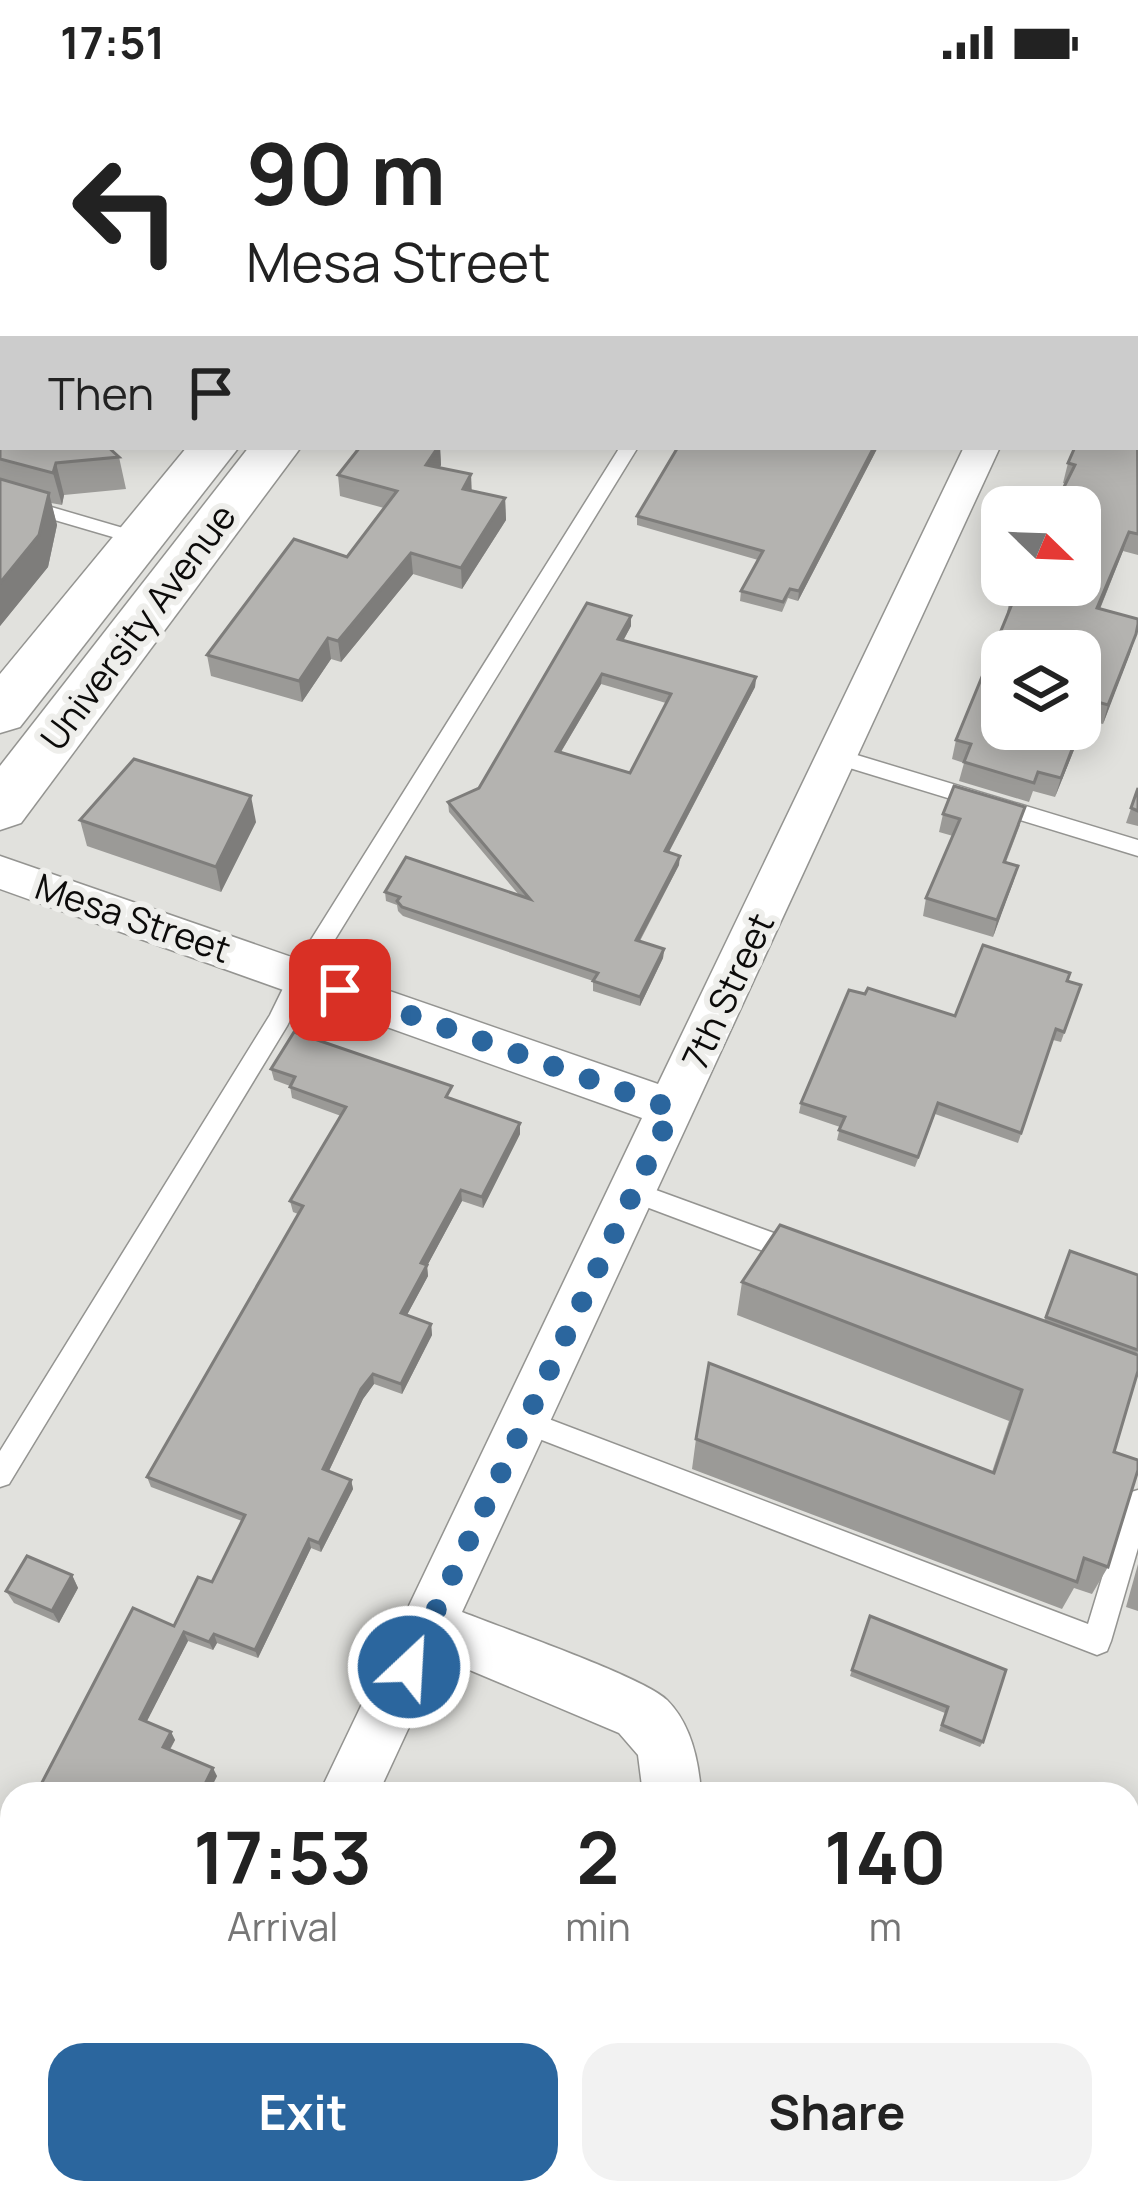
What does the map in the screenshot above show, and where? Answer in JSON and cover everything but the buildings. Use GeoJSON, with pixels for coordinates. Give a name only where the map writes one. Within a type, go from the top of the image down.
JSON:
{"type":"FeatureCollection","features":[{"type":"Feature","properties":{"kind":"main road","name":"University Avenue"},"geometry":{"type":"LineString","coordinates":[[0,713],[212,450]]}},
{"type":"Feature","properties":{"kind":"main road","name":"University Avenue"},"geometry":{"type":"LineString","coordinates":[[0,808],[274,450]]}},
{"type":"Feature","properties":{"kind":"main road"},"geometry":{"type":"LineString","coordinates":[[47,746],[58,707],[80,665],[159,569],[164,555],[159,546],[140,539]]}},
{"type":"Feature","properties":{"kind":"street","name":"7th Street"},"geometry":{"type":"LineString","coordinates":[[354,1782],[981,450]]}},
{"type":"Feature","properties":{"kind":"street","name":"Mesa Street"},"geometry":{"type":"LineString","coordinates":[[0,872],[673,1109]]}},
{"type":"Feature","properties":{"kind":"street"},"geometry":{"type":"LineString","coordinates":[[429,1625],[640,1713],[658,1729],[670,1755],[671,1782]]}},
{"type":"Feature","properties":{"kind":"lane"},"geometry":{"type":"LineString","coordinates":[[0,1475],[279,1020],[300,976],[627,450]]}},
{"type":"Feature","properties":{"kind":"lane"},"geometry":{"type":"LineString","coordinates":[[0,498],[140,539]]}},
{"type":"Feature","properties":{"kind":"lane"},"geometry":{"type":"LineString","coordinates":[[837,757],[1138,848]]}},
{"type":"Feature","properties":{"kind":"lane"},"geometry":{"type":"LineString","coordinates":[[634,1192],[829,1264]]}},
{"type":"Feature","properties":{"kind":"lane"},"geometry":{"type":"LineString","coordinates":[[525,1422],[1097,1640],[1138,1502]]}},
{"type":"Feature","properties":{"kind":"route"},"geometry":{"type":"LineString","coordinates":[[340,990],[673,1109],[409,1667]]}}]}
